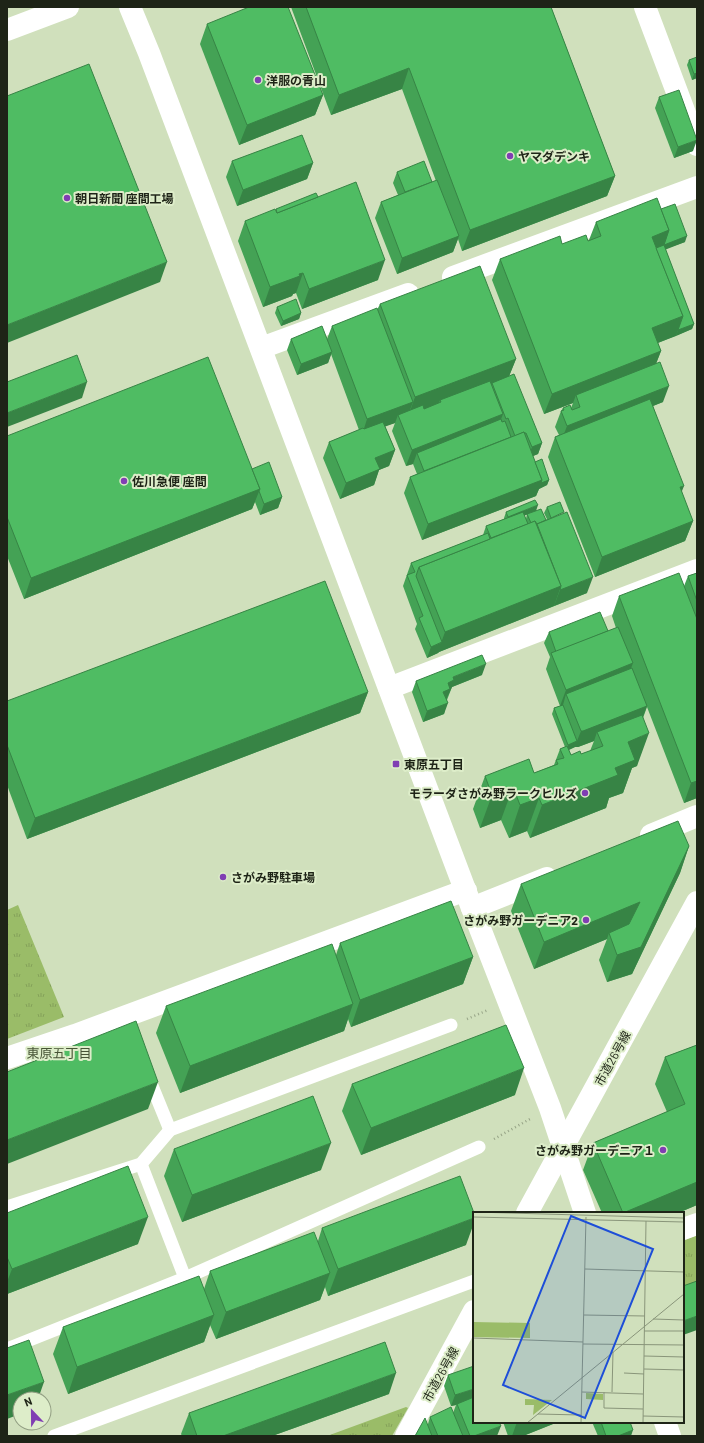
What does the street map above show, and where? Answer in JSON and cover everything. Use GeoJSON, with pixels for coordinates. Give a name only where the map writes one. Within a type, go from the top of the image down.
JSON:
{"type":"FeatureCollection","features":[{"type":"Feature","properties":{"kind":"main road"},"geometry":{"type":"LineString","coordinates":[[7,30],[68,7]]}},
{"type":"Feature","properties":{"kind":"main road"},"geometry":{"type":"LineString","coordinates":[[130,7],[149,53],[508,1002],[550,1108],[584,1212]]}},
{"type":"Feature","properties":{"kind":"main road"},"geometry":{"type":"LineString","coordinates":[[645,7],[697,145]]}},
{"type":"Feature","properties":{"kind":"main road"},"geometry":{"type":"LineString","coordinates":[[261,348],[697,186]]}},
{"type":"Feature","properties":{"kind":"main road"},"geometry":{"type":"LineString","coordinates":[[389,688],[697,570]]}},
{"type":"Feature","properties":{"kind":"main road"},"geometry":{"type":"LineString","coordinates":[[632,843],[697,816]]}},
{"type":"Feature","properties":{"kind":"main road"},"geometry":{"type":"LineString","coordinates":[[7,1058],[127,1024],[469,899],[566,870]]}},
{"type":"Feature","properties":{"kind":"main road","name":"市道26号線"},"geometry":{"type":"LineString","coordinates":[[528,1212],[697,902]]}},
{"type":"Feature","properties":{"kind":"main road"},"geometry":{"type":"LineString","coordinates":[[684,1229],[697,1224]]}},
{"type":"Feature","properties":{"kind":"main road","name":"市道26号線"},"geometry":{"type":"LineString","coordinates":[[406,1436],[473,1313]]}},
{"type":"Feature","properties":{"kind":"lane"},"geometry":{"type":"LineString","coordinates":[[7,1207],[141,1164],[170,1130],[451,1025]]}},
{"type":"Feature","properties":{"kind":"lane"},"geometry":{"type":"LineString","coordinates":[[144,1066],[170,1130]]}},
{"type":"Feature","properties":{"kind":"lane"},"geometry":{"type":"LineString","coordinates":[[7,1349],[185,1278],[479,1147]]}},
{"type":"Feature","properties":{"kind":"lane"},"geometry":{"type":"LineString","coordinates":[[141,1164],[185,1278]]}},
{"type":"Feature","properties":{"kind":"lane"},"geometry":{"type":"LineString","coordinates":[[54,1436],[72,1433],[473,1282]]}},
{"type":"Feature","properties":{"kind":"path"},"geometry":{"type":"LineString","coordinates":[[451,1025],[508,1002]]}},
{"type":"Feature","properties":{"kind":"path"},"geometry":{"type":"LineString","coordinates":[[479,1147],[550,1108]]}},
{"type":"Feature","properties":{"kind":"path"},"geometry":{"type":"LineString","coordinates":[[37,1386],[39,1391]]}},
{"type":"Feature","properties":{"kind":"green space"},"geometry":{"type":"Polygon","coordinates":[[[18,905],[64,1017],[7,1039],[7,910],[18,905]]]}},
{"type":"Feature","properties":{"kind":"green space"},"geometry":{"type":"Polygon","coordinates":[[[697,1235],[697,1289],[684,1294],[684,1241],[697,1235]]]}},
{"type":"Feature","properties":{"kind":"green space"},"geometry":{"type":"Polygon","coordinates":[[[406,1407],[408,1408],[392,1436],[327,1436],[406,1407]]]}},
{"type":"Feature","properties":{"kind":"building","name":"洋服の青山"},"geometry":{"type":"Polygon","coordinates":[[[249,7],[288,7],[323,95],[247,125],[207,24],[249,7]]]}},
{"type":"Feature","properties":{"kind":"building","name":"ヤマダデンキ"},"geometry":{"type":"Polygon","coordinates":[[[306,7],[551,7],[615,176],[470,230],[409,68],[339,95],[306,7]]]}},
{"type":"Feature","properties":{"kind":"building"},"geometry":{"type":"Polygon","coordinates":[[[697,57],[697,73],[694,74],[689,60],[697,57]]]}},
{"type":"Feature","properties":{"kind":"building","name":"朝日新聞 座間工場"},"geometry":{"type":"Polygon","coordinates":[[[89,64],[167,262],[7,325],[7,96],[89,64]]]}},
{"type":"Feature","properties":{"kind":"building"},"geometry":{"type":"Polygon","coordinates":[[[679,90],[697,140],[678,147],[659,97],[679,90]]]}},
{"type":"Feature","properties":{"kind":"building"},"geometry":{"type":"Polygon","coordinates":[[[302,135],[313,163],[243,190],[232,161],[302,135]]]}},
{"type":"Feature","properties":{"kind":"building"},"geometry":{"type":"Polygon","coordinates":[[[424,161],[432,182],[405,192],[397,172],[424,161]]]}},
{"type":"Feature","properties":{"kind":"building"},"geometry":{"type":"Polygon","coordinates":[[[437,180],[459,236],[402,258],[381,202],[437,180]]]}},
{"type":"Feature","properties":{"kind":"building"},"geometry":{"type":"Polygon","coordinates":[[[356,182],[385,260],[309,289],[303,273],[299,274],[300,276],[270,287],[245,221],[275,209],[277,213],[356,182]]]}},
{"type":"Feature","properties":{"kind":"building"},"geometry":{"type":"Polygon","coordinates":[[[316,193],[318,197],[277,213],[276,209],[316,193]]]}},
{"type":"Feature","properties":{"kind":"building"},"geometry":{"type":"Polygon","coordinates":[[[657,198],[669,230],[652,237],[683,316],[652,328],[661,351],[552,394],[500,259],[560,236],[562,244],[586,235],[588,241],[601,236],[596,222],[657,198]]]}},
{"type":"Feature","properties":{"kind":"building"},"geometry":{"type":"Polygon","coordinates":[[[675,204],[687,236],[664,245],[669,230],[661,209],[675,204]]]}},
{"type":"Feature","properties":{"kind":"building"},"geometry":{"type":"Polygon","coordinates":[[[664,245],[694,324],[678,330],[683,316],[656,248],[664,245]]]}},
{"type":"Feature","properties":{"kind":"building"},"geometry":{"type":"Polygon","coordinates":[[[480,266],[516,359],[415,397],[380,304],[480,266]]]}},
{"type":"Feature","properties":{"kind":"building"},"geometry":{"type":"Polygon","coordinates":[[[296,299],[301,313],[283,321],[277,307],[296,299]]]}},
{"type":"Feature","properties":{"kind":"building"},"geometry":{"type":"Polygon","coordinates":[[[377,308],[413,402],[367,419],[332,326],[377,308]]]}},
{"type":"Feature","properties":{"kind":"building"},"geometry":{"type":"Polygon","coordinates":[[[322,326],[332,352],[301,364],[291,339],[322,326]]]}},
{"type":"Feature","properties":{"kind":"building"},"geometry":{"type":"Polygon","coordinates":[[[77,355],[87,382],[7,413],[7,382],[77,355]]]}},
{"type":"Feature","properties":{"kind":"building","name":"佐川急便 座間"},"geometry":{"type":"Polygon","coordinates":[[[208,357],[260,489],[31,578],[7,517],[7,436],[208,357]]]}},
{"type":"Feature","properties":{"kind":"building"},"geometry":{"type":"Polygon","coordinates":[[[660,362],[669,386],[567,426],[561,411],[564,410],[563,408],[570,405],[572,410],[580,407],[576,395],[660,362]]]}},
{"type":"Feature","properties":{"kind":"building"},"geometry":{"type":"Polygon","coordinates":[[[514,374],[542,443],[532,447],[526,433],[524,432],[515,436],[508,418],[506,419],[492,383],[514,374]]]}},
{"type":"Feature","properties":{"kind":"building"},"geometry":{"type":"Polygon","coordinates":[[[490,381],[503,414],[412,450],[398,415],[423,405],[424,409],[441,402],[440,400],[490,381]]]}},
{"type":"Feature","properties":{"kind":"building"},"geometry":{"type":"Polygon","coordinates":[[[650,399],[684,486],[680,487],[693,521],[602,557],[555,437],[650,399]]]}},
{"type":"Feature","properties":{"kind":"building"},"geometry":{"type":"Polygon","coordinates":[[[501,419],[502,422],[505,421],[511,437],[424,471],[417,453],[501,419]]]}},
{"type":"Feature","properties":{"kind":"building"},"geometry":{"type":"Polygon","coordinates":[[[383,422],[395,450],[375,458],[380,469],[346,483],[329,442],[363,428],[364,429],[383,422]]]}},
{"type":"Feature","properties":{"kind":"building"},"geometry":{"type":"Polygon","coordinates":[[[524,432],[542,480],[428,524],[410,477],[524,432]]]}},
{"type":"Feature","properties":{"kind":"building"},"geometry":{"type":"Polygon","coordinates":[[[542,459],[549,480],[541,483],[542,480],[535,462],[542,459]]]}},
{"type":"Feature","properties":{"kind":"building"},"geometry":{"type":"Polygon","coordinates":[[[269,462],[282,497],[264,504],[252,469],[269,462]]]}},
{"type":"Feature","properties":{"kind":"building"},"geometry":{"type":"Polygon","coordinates":[[[535,500],[538,505],[508,517],[506,512],[535,500]]]}},
{"type":"Feature","properties":{"kind":"building"},"geometry":{"type":"Polygon","coordinates":[[[560,502],[564,512],[551,518],[547,507],[560,502]]]}},
{"type":"Feature","properties":{"kind":"building"},"geometry":{"type":"Polygon","coordinates":[[[541,509],[546,520],[537,524],[535,521],[531,523],[527,514],[541,509]]]}},
{"type":"Feature","properties":{"kind":"building"},"geometry":{"type":"Polygon","coordinates":[[[523,512],[528,524],[491,538],[486,526],[523,512]]]}},
{"type":"Feature","properties":{"kind":"building"},"geometry":{"type":"Polygon","coordinates":[[[567,512],[593,577],[560,590],[561,586],[537,524],[567,512]]]}},
{"type":"Feature","properties":{"kind":"building"},"geometry":{"type":"Polygon","coordinates":[[[535,521],[561,586],[445,632],[419,567],[535,521]]]}},
{"type":"Feature","properties":{"kind":"building"},"geometry":{"type":"Polygon","coordinates":[[[488,533],[490,539],[419,567],[416,576],[442,642],[431,647],[419,618],[423,616],[407,575],[415,572],[411,563],[488,533]]]}},
{"type":"Feature","properties":{"kind":"building"},"geometry":{"type":"Polygon","coordinates":[[[679,573],[697,619],[697,781],[691,783],[619,596],[679,573]]]}},
{"type":"Feature","properties":{"kind":"building"},"geometry":{"type":"Polygon","coordinates":[[[697,573],[697,601],[688,576],[697,573]]]}},
{"type":"Feature","properties":{"kind":"building"},"geometry":{"type":"Polygon","coordinates":[[[325,581],[368,692],[35,818],[7,745],[7,701],[325,581]]]}},
{"type":"Feature","properties":{"kind":"building"},"geometry":{"type":"Polygon","coordinates":[[[600,612],[608,631],[556,652],[549,632],[600,612]]]}},
{"type":"Feature","properties":{"kind":"building"},"geometry":{"type":"Polygon","coordinates":[[[618,627],[633,663],[566,690],[551,653],[618,627]]]}},
{"type":"Feature","properties":{"kind":"building"},"geometry":{"type":"Polygon","coordinates":[[[482,655],[486,664],[453,677],[454,680],[448,683],[450,689],[443,692],[448,703],[427,711],[416,681],[482,655]]]}},
{"type":"Feature","properties":{"kind":"building"},"geometry":{"type":"Polygon","coordinates":[[[632,668],[647,706],[581,731],[566,694],[632,668]]]}},
{"type":"Feature","properties":{"kind":"building"},"geometry":{"type":"Polygon","coordinates":[[[563,705],[577,741],[568,745],[554,708],[563,705]]]}},
{"type":"Feature","properties":{"kind":"building"},"geometry":{"type":"Polygon","coordinates":[[[642,715],[649,733],[628,742],[635,760],[615,768],[618,775],[542,805],[539,798],[520,805],[513,787],[492,795],[485,776],[529,759],[534,773],[558,764],[556,760],[564,758],[560,749],[567,746],[571,755],[580,751],[581,754],[603,746],[597,732],[642,715]]]}},
{"type":"Feature","properties":{"kind":"building","name":"さがみ野ガーデニア2"},"geometry":{"type":"Polygon","coordinates":[[[678,821],[689,846],[641,947],[617,955],[609,933],[629,924],[640,902],[544,942],[521,884],[678,821]]]}},
{"type":"Feature","properties":{"kind":"building"},"geometry":{"type":"Polygon","coordinates":[[[451,901],[473,957],[360,1000],[340,943],[451,901]]]}},
{"type":"Feature","properties":{"kind":"building"},"geometry":{"type":"Polygon","coordinates":[[[332,944],[353,1004],[190,1066],[166,1006],[332,944]]]}},
{"type":"Feature","properties":{"kind":"building"},"geometry":{"type":"Polygon","coordinates":[[[136,1021],[158,1082],[7,1140],[7,1072],[136,1021]]]}},
{"type":"Feature","properties":{"kind":"building"},"geometry":{"type":"Polygon","coordinates":[[[506,1025],[524,1068],[371,1128],[352,1084],[506,1025]]]}},
{"type":"Feature","properties":{"kind":"building","name":"さがみ野ガーデニア１"},"geometry":{"type":"Polygon","coordinates":[[[697,1045],[697,1182],[623,1212],[593,1143],[685,1104],[665,1057],[697,1045]]]}},
{"type":"Feature","properties":{"kind":"building"},"geometry":{"type":"Polygon","coordinates":[[[313,1096],[331,1143],[192,1195],[174,1149],[313,1096]]]}},
{"type":"Feature","properties":{"kind":"building"},"geometry":{"type":"Polygon","coordinates":[[[128,1166],[148,1217],[12,1269],[7,1257],[7,1213],[128,1166]]]}},
{"type":"Feature","properties":{"kind":"building"},"geometry":{"type":"Polygon","coordinates":[[[460,1176],[474,1212],[473,1218],[338,1269],[322,1228],[460,1176]]]}},
{"type":"Feature","properties":{"kind":"building"},"geometry":{"type":"Polygon","coordinates":[[[314,1232],[330,1273],[226,1312],[210,1271],[314,1232]]]}},
{"type":"Feature","properties":{"kind":"building"},"geometry":{"type":"Polygon","coordinates":[[[199,1276],[214,1315],[77,1367],[63,1327],[199,1276]]]}},
{"type":"Feature","properties":{"kind":"building"},"geometry":{"type":"Polygon","coordinates":[[[697,1281],[697,1316],[684,1321],[684,1286],[697,1281]]]}},
{"type":"Feature","properties":{"kind":"building"},"geometry":{"type":"Polygon","coordinates":[[[29,1340],[44,1382],[18,1391],[12,1391],[12,1393],[7,1395],[7,1348],[29,1340]]]}},
{"type":"Feature","properties":{"kind":"building"},"geometry":{"type":"Polygon","coordinates":[[[385,1342],[396,1373],[223,1436],[197,1436],[189,1413],[385,1342]]]}},
{"type":"Feature","properties":{"kind":"building"},"geometry":{"type":"Polygon","coordinates":[[[473,1366],[473,1389],[455,1395],[448,1375],[473,1366]]]}},
{"type":"Feature","properties":{"kind":"building"},"geometry":{"type":"Polygon","coordinates":[[[473,1397],[473,1423],[500,1423],[501,1426],[474,1436],[470,1436],[457,1404],[473,1397]]]}},
{"type":"Feature","properties":{"kind":"building"},"geometry":{"type":"Polygon","coordinates":[[[451,1407],[463,1436],[438,1436],[430,1417],[451,1407]]]}},
{"type":"Feature","properties":{"kind":"building"},"geometry":{"type":"Polygon","coordinates":[[[425,1418],[432,1436],[415,1436],[425,1418]]]}},
{"type":"Feature","properties":{"kind":"building"},"geometry":{"type":"Polygon","coordinates":[[[601,1423],[630,1423],[633,1430],[618,1436],[606,1436],[601,1423]]]}},
{"type":"Feature","properties":{"kind":"place","name":"洋服の青山"},"geometry":{"type":"Point","coordinates":[258,80]}},
{"type":"Feature","properties":{"kind":"place","name":"ヤマダデンキ"},"geometry":{"type":"Point","coordinates":[510,156]}},
{"type":"Feature","properties":{"kind":"place","name":"朝日新聞 座間工場"},"geometry":{"type":"Point","coordinates":[67,198]}},
{"type":"Feature","properties":{"kind":"place","name":"佐川急便 座間"},"geometry":{"type":"Point","coordinates":[124,481]}},
{"type":"Feature","properties":{"kind":"place","name":"東原五丁目"},"geometry":{"type":"Point","coordinates":[396,764]}},
{"type":"Feature","properties":{"kind":"place","name":"モラーダさがみ野ラークヒルズ"},"geometry":{"type":"Point","coordinates":[585,793]}},
{"type":"Feature","properties":{"kind":"place","name":"さがみ野駐車場"},"geometry":{"type":"Point","coordinates":[223,877]}},
{"type":"Feature","properties":{"kind":"place","name":"さがみ野ガーデニア2"},"geometry":{"type":"Point","coordinates":[586,920]}},
{"type":"Feature","properties":{"kind":"place","name":"さがみ野ガーデニア１"},"geometry":{"type":"Point","coordinates":[663,1150]}},
{"type":"Feature","properties":{"kind":"district","name":"東原五丁目"},"geometry":{"type":"Point","coordinates":[59,1053]}}]}
